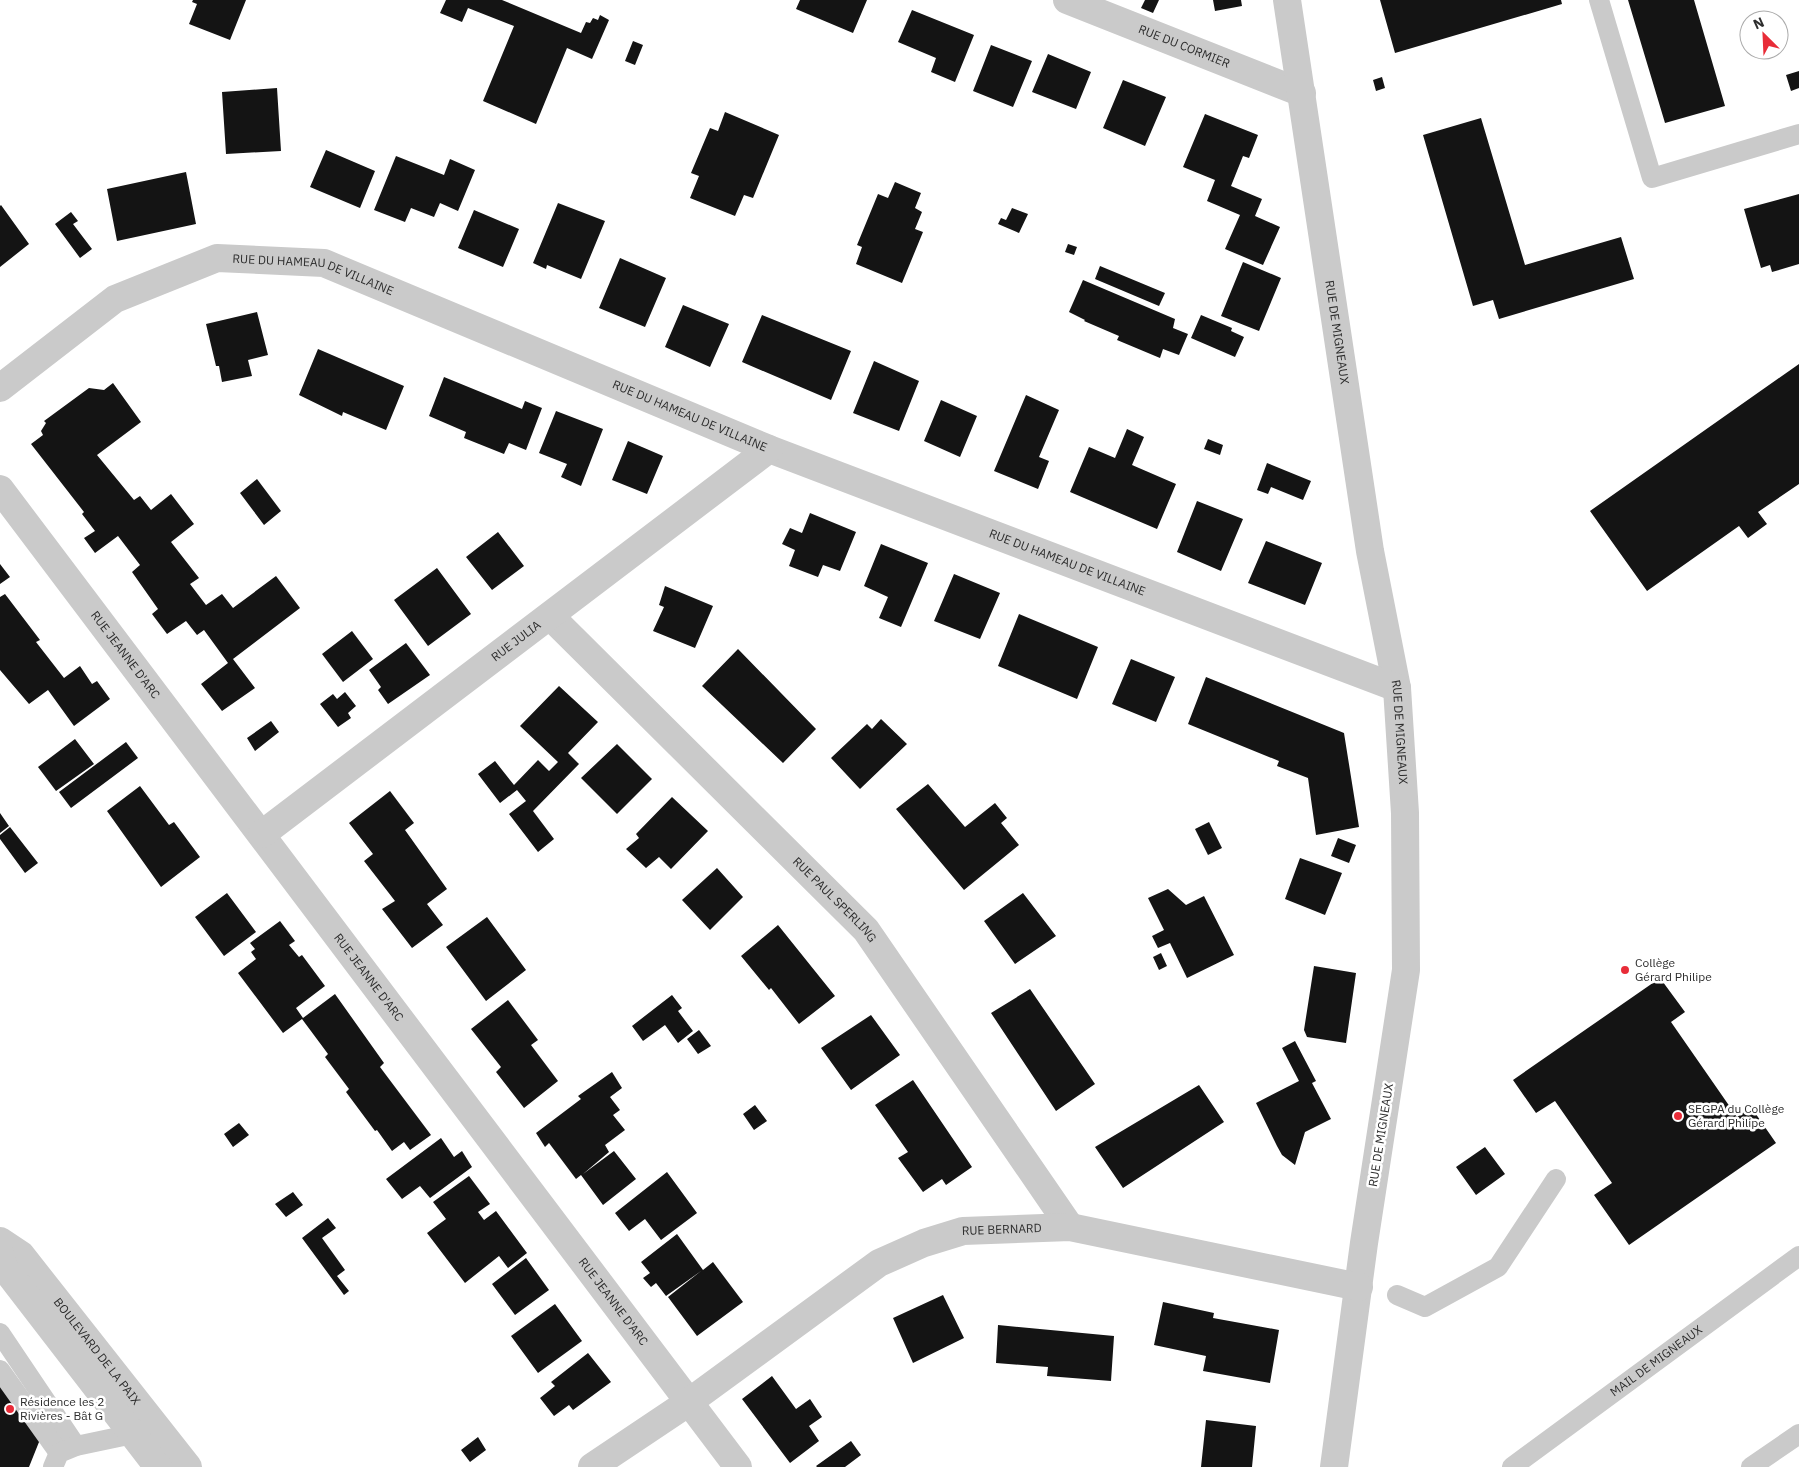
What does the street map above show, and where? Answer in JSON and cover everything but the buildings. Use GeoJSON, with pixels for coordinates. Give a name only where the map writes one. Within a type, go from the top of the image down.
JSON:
{"type":"FeatureCollection","features":[{"type":"Feature","properties":{"kind":"street","name":"RUE DU CORMIER"},"geometry":{"type":"LineString","coordinates":[[1067,0],[1302,93]]}},
{"type":"Feature","properties":{"kind":"street","name":"RUE DE MIGNEAUX"},"geometry":{"type":"LineString","coordinates":[[1287,0],[1370,551],[1397,688],[1405,813],[1406,970],[1334,1467]]}},
{"type":"Feature","properties":{"kind":"street","name":"RUE DU HAMEAU DE VILLAINE"},"geometry":{"type":"LineString","coordinates":[[0,388],[115,299],[217,258],[324,263],[769,450],[1397,688]]}},
{"type":"Feature","properties":{"kind":"street","name":"RUE JULIA"},"geometry":{"type":"LineString","coordinates":[[262,834],[769,450]]}},
{"type":"Feature","properties":{"kind":"street","name":"RUE JEANNE D'ARC"},"geometry":{"type":"LineString","coordinates":[[0,489],[738,1467]]}},
{"type":"Feature","properties":{"kind":"street","name":"RUE PAUL SPERLING"},"geometry":{"type":"LineString","coordinates":[[550,616],[866,930],[1070,1227]]}},
{"type":"Feature","properties":{"kind":"street","name":"RUE BERNARD"},"geometry":{"type":"LineString","coordinates":[[592,1467],[689,1402],[879,1263],[924,1243],[963,1231],[1070,1227],[1359,1287]]}},
{"type":"Feature","properties":{"kind":"street","name":"BOULEVARD DE LA PAIX"},"geometry":{"type":"LineString","coordinates":[[0,1241],[20,1255],[188,1467]]}},
{"type":"Feature","properties":{"kind":"street","name":"BOULEVARD DE LA PAIX"},"geometry":{"type":"LineString","coordinates":[[0,1253],[3,1266],[158,1467]]}},
{"type":"Feature","properties":{"kind":"lane"},"geometry":{"type":"LineString","coordinates":[[1599,0],[1652,178],[1799,134]]}},
{"type":"Feature","properties":{"kind":"lane"},"geometry":{"type":"LineString","coordinates":[[1397,1295],[1425,1307],[1498,1266],[1556,1179]]}},
{"type":"Feature","properties":{"kind":"lane","name":"MAIL DE MIGNEAUX"},"geometry":{"type":"LineString","coordinates":[[1512,1467],[1799,1256]]}},
{"type":"Feature","properties":{"kind":"lane"},"geometry":{"type":"LineString","coordinates":[[0,1333],[63,1455]]}},
{"type":"Feature","properties":{"kind":"lane"},"geometry":{"type":"LineString","coordinates":[[0,1370],[63,1455]]}},
{"type":"Feature","properties":{"kind":"lane"},"geometry":{"type":"LineString","coordinates":[[63,1455],[133,1434]]}},
{"type":"Feature","properties":{"kind":"lane"},"geometry":{"type":"LineString","coordinates":[[1751,1467],[1799,1434]]}},
{"type":"Feature","properties":{"kind":"place","name":"Collège Gérard Philipe"},"geometry":{"type":"Point","coordinates":[1625,970]}},
{"type":"Feature","properties":{"kind":"place","name":"SEGPA du Collège Gérard Philipe"},"geometry":{"type":"Point","coordinates":[1678,1116]}},
{"type":"Feature","properties":{"kind":"place","name":"Résidence les 2 Rivières - Bât G"},"geometry":{"type":"Point","coordinates":[10,1409]}}]}
